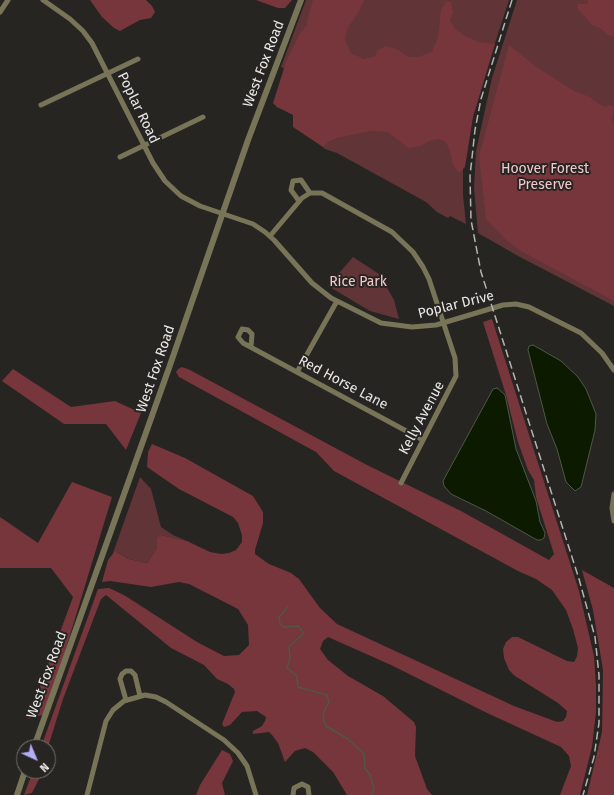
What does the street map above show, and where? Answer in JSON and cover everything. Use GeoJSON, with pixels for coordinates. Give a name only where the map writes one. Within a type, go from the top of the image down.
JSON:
{"type":"FeatureCollection","features":[{"type":"Feature","properties":{"kind":"street"},"geometry":{"type":"LineString","coordinates":[[0,12],[8,0]]}},
{"type":"Feature","properties":{"kind":"street","name":"Poplar Road"},"geometry":{"type":"LineString","coordinates":[[43,0],[64,14],[83,31],[92,43],[152,163],[165,181],[181,196],[200,206],[223,214]]}},
{"type":"Feature","properties":{"kind":"street","name":"West Fox Road"},"geometry":{"type":"LineString","coordinates":[[37,739],[248,140],[300,0]]}},
{"type":"Feature","properties":{"kind":"street"},"geometry":{"type":"LineString","coordinates":[[41,105],[138,59]]}},
{"type":"Feature","properties":{"kind":"street"},"geometry":{"type":"LineString","coordinates":[[120,157],[203,117]]}},
{"type":"Feature","properties":{"kind":"street"},"geometry":{"type":"LineString","coordinates":[[270,236],[300,201],[310,193],[301,180],[293,181],[291,190],[300,201]]}},
{"type":"Feature","properties":{"kind":"street","name":"Kelly Avenue"},"geometry":{"type":"LineString","coordinates":[[310,193],[326,194],[384,227],[406,244],[418,259],[429,279],[455,358],[456,376],[401,483]]}},
{"type":"Feature","properties":{"kind":"street","name":"Poplar Drive"},"geometry":{"type":"LineString","coordinates":[[223,214],[253,224],[270,236],[307,278],[337,302],[369,318],[394,326],[417,328],[443,324],[503,305],[516,304],[544,313],[581,334],[597,348],[614,370]]}},
{"type":"Feature","properties":{"kind":"street"},"geometry":{"type":"LineString","coordinates":[[297,372],[337,302]]}},
{"type":"Feature","properties":{"kind":"street","name":"Red Horse Lane"},"geometry":{"type":"LineString","coordinates":[[251,347],[423,440]]}},
{"type":"Feature","properties":{"kind":"street"},"geometry":{"type":"LineString","coordinates":[[614,494],[612,508],[614,521]]}},
{"type":"Feature","properties":{"kind":"street"},"geometry":{"type":"LineString","coordinates":[[126,700],[120,678],[126,671],[131,671],[135,674],[140,696]]}},
{"type":"Feature","properties":{"kind":"street"},"geometry":{"type":"LineString","coordinates":[[87,795],[106,721],[113,710],[126,700],[140,696],[156,697],[224,740],[238,753],[247,766],[256,795]]}},
{"type":"Feature","properties":{"kind":"street"},"geometry":{"type":"LineString","coordinates":[[17,795],[22,779]]}},
{"type":"Feature","properties":{"kind":"street"},"geometry":{"type":"LineString","coordinates":[[293,795],[294,788],[302,784],[308,787],[309,795]]}},
{"type":"Feature","properties":{"kind":"green space"},"geometry":{"type":"Polygon","coordinates":[[[90,0],[146,0],[155,12],[151,18],[140,20],[120,31],[114,28],[102,17],[90,0]]]}},
{"type":"Feature","properties":{"kind":"green space"},"geometry":{"type":"Polygon","coordinates":[[[256,0],[292,0],[285,8],[278,8],[256,0]]]}},
{"type":"Feature","properties":{"kind":"green space","name":"Hoover Forest Preserve"},"geometry":{"type":"Polygon","coordinates":[[[306,0],[509,0],[469,123],[463,169],[463,195],[466,224],[450,216],[448,218],[437,212],[426,202],[337,153],[325,149],[317,142],[335,94],[281,67],[306,0]]]}},
{"type":"Feature","properties":{"kind":"green space"},"geometry":{"type":"Polygon","coordinates":[[[313,0],[364,0],[357,15],[347,29],[345,40],[351,53],[364,59],[375,56],[378,50],[386,46],[397,49],[408,57],[418,57],[432,52],[438,37],[441,10],[446,1],[451,2],[453,12],[450,20],[455,29],[465,36],[479,42],[495,44],[473,117],[465,167],[459,173],[453,165],[450,151],[446,142],[439,139],[429,141],[421,146],[408,148],[388,132],[371,131],[337,138],[328,142],[323,147],[293,127],[293,115],[277,107],[273,103],[286,62],[300,33],[307,25],[313,0]]]}},
{"type":"Feature","properties":{"kind":"green space","name":"Hoover Forest Preserve"},"geometry":{"type":"Polygon","coordinates":[[[517,0],[614,0],[614,306],[520,257],[478,233],[474,188],[476,151],[492,78],[517,0]]]}},
{"type":"Feature","properties":{"kind":"green space"},"geometry":{"type":"Polygon","coordinates":[[[588,0],[614,0],[614,37],[608,35],[602,29],[592,25],[577,8],[578,4],[587,4],[588,0]]]}},
{"type":"Feature","properties":{"kind":"green space","name":"Hoover Forest Preserve"},"geometry":{"type":"Polygon","coordinates":[[[509,45],[538,68],[574,91],[590,97],[605,107],[610,105],[614,107],[612,121],[614,122],[614,301],[521,251],[506,240],[486,219],[479,156],[509,45]]]}},
{"type":"Feature","properties":{"kind":"green space","name":"Rice Park"},"geometry":{"type":"Polygon","coordinates":[[[353,257],[379,274],[394,300],[399,319],[370,311],[328,286],[353,257]]]}},
{"type":"Feature","properties":{"kind":"green space"},"geometry":{"type":"Polygon","coordinates":[[[492,319],[579,591],[594,656],[596,712],[592,747],[580,795],[560,795],[571,766],[569,756],[561,747],[485,712],[391,665],[328,637],[323,641],[320,649],[328,660],[348,676],[383,696],[414,722],[416,727],[415,756],[427,789],[432,795],[347,795],[333,772],[313,752],[305,748],[295,751],[285,762],[278,743],[269,732],[253,734],[253,731],[262,726],[266,717],[257,711],[242,712],[230,725],[224,727],[222,724],[235,692],[234,689],[228,684],[217,679],[204,665],[171,648],[106,595],[101,599],[63,699],[50,739],[44,739],[98,589],[109,588],[124,595],[197,642],[224,656],[239,655],[249,645],[248,625],[238,609],[189,584],[179,582],[151,587],[110,581],[102,582],[108,560],[115,551],[129,559],[147,563],[157,548],[157,538],[161,535],[187,541],[210,552],[221,554],[236,550],[242,542],[242,535],[238,523],[233,517],[179,489],[147,467],[148,452],[152,444],[185,458],[253,496],[263,512],[263,523],[255,554],[269,564],[291,573],[299,579],[320,608],[337,624],[514,706],[557,722],[563,721],[566,717],[567,711],[558,703],[515,676],[509,670],[504,658],[503,649],[506,642],[512,637],[518,637],[567,661],[574,662],[577,656],[578,648],[573,629],[566,610],[552,590],[536,579],[518,571],[334,471],[316,452],[179,377],[176,372],[182,367],[190,370],[367,465],[461,511],[549,560],[554,554],[536,497],[534,480],[528,470],[518,442],[506,395],[483,322],[492,319]]]}},
{"type":"Feature","properties":{"kind":"green space"},"geometry":{"type":"Polygon","coordinates":[[[13,369],[71,407],[115,401],[141,413],[126,450],[106,424],[64,424],[2,381],[13,369]]]}},
{"type":"Feature","properties":{"kind":"green space"},"geometry":{"type":"Polygon","coordinates":[[[140,477],[151,489],[161,527],[173,535],[187,541],[161,535],[157,548],[147,563],[129,559],[117,552],[113,553],[140,477]]]}},
{"type":"Feature","properties":{"kind":"green space"},"geometry":{"type":"Polygon","coordinates":[[[72,482],[112,497],[46,714],[28,719],[73,597],[51,568],[0,568],[0,517],[38,543],[72,482]]]}},
{"type":"Feature","properties":{"kind":"green space"},"geometry":{"type":"Polygon","coordinates":[[[582,570],[614,588],[614,795],[587,795],[602,732],[603,670],[593,610],[582,570]]]}},
{"type":"Feature","properties":{"kind":"green space"},"geometry":{"type":"Polygon","coordinates":[[[222,750],[230,754],[233,761],[222,783],[225,795],[196,795],[200,785],[222,750]]]}},
{"type":"Feature","properties":{"kind":"green space"},"geometry":{"type":"Polygon","coordinates":[[[30,779],[39,779],[32,793],[24,795],[30,779]]]}},
{"type":"Feature","properties":{"kind":"shaded area"},"geometry":{"type":"Polygon","coordinates":[[[533,345],[561,361],[578,377],[586,389],[596,414],[595,430],[581,487],[575,491],[566,482],[557,449],[547,424],[528,350],[529,346],[533,345]]]}},
{"type":"Feature","properties":{"kind":"shaded area"},"geometry":{"type":"Polygon","coordinates":[[[497,388],[505,395],[516,449],[536,501],[540,522],[545,533],[544,538],[541,540],[537,540],[486,511],[451,494],[444,486],[443,481],[493,389],[497,388]]]}},
{"type":"Feature","properties":{"kind":"waterway"},"geometry":{"type":"LineString","coordinates":[[288,607],[279,617],[280,624],[284,627],[298,626],[303,632],[302,635],[289,647],[290,659],[287,668],[297,676],[298,687],[327,695],[329,702],[324,711],[323,718],[326,726],[348,739],[364,754],[365,768],[370,775],[374,789],[372,795]]}},
{"type":"Feature","properties":{"kind":"railway"},"geometry":{"type":"LineString","coordinates":[[512,0],[481,99],[475,130],[470,176],[471,220],[481,272],[579,579],[595,637],[599,675],[599,723],[594,757],[583,795]]}}]}
